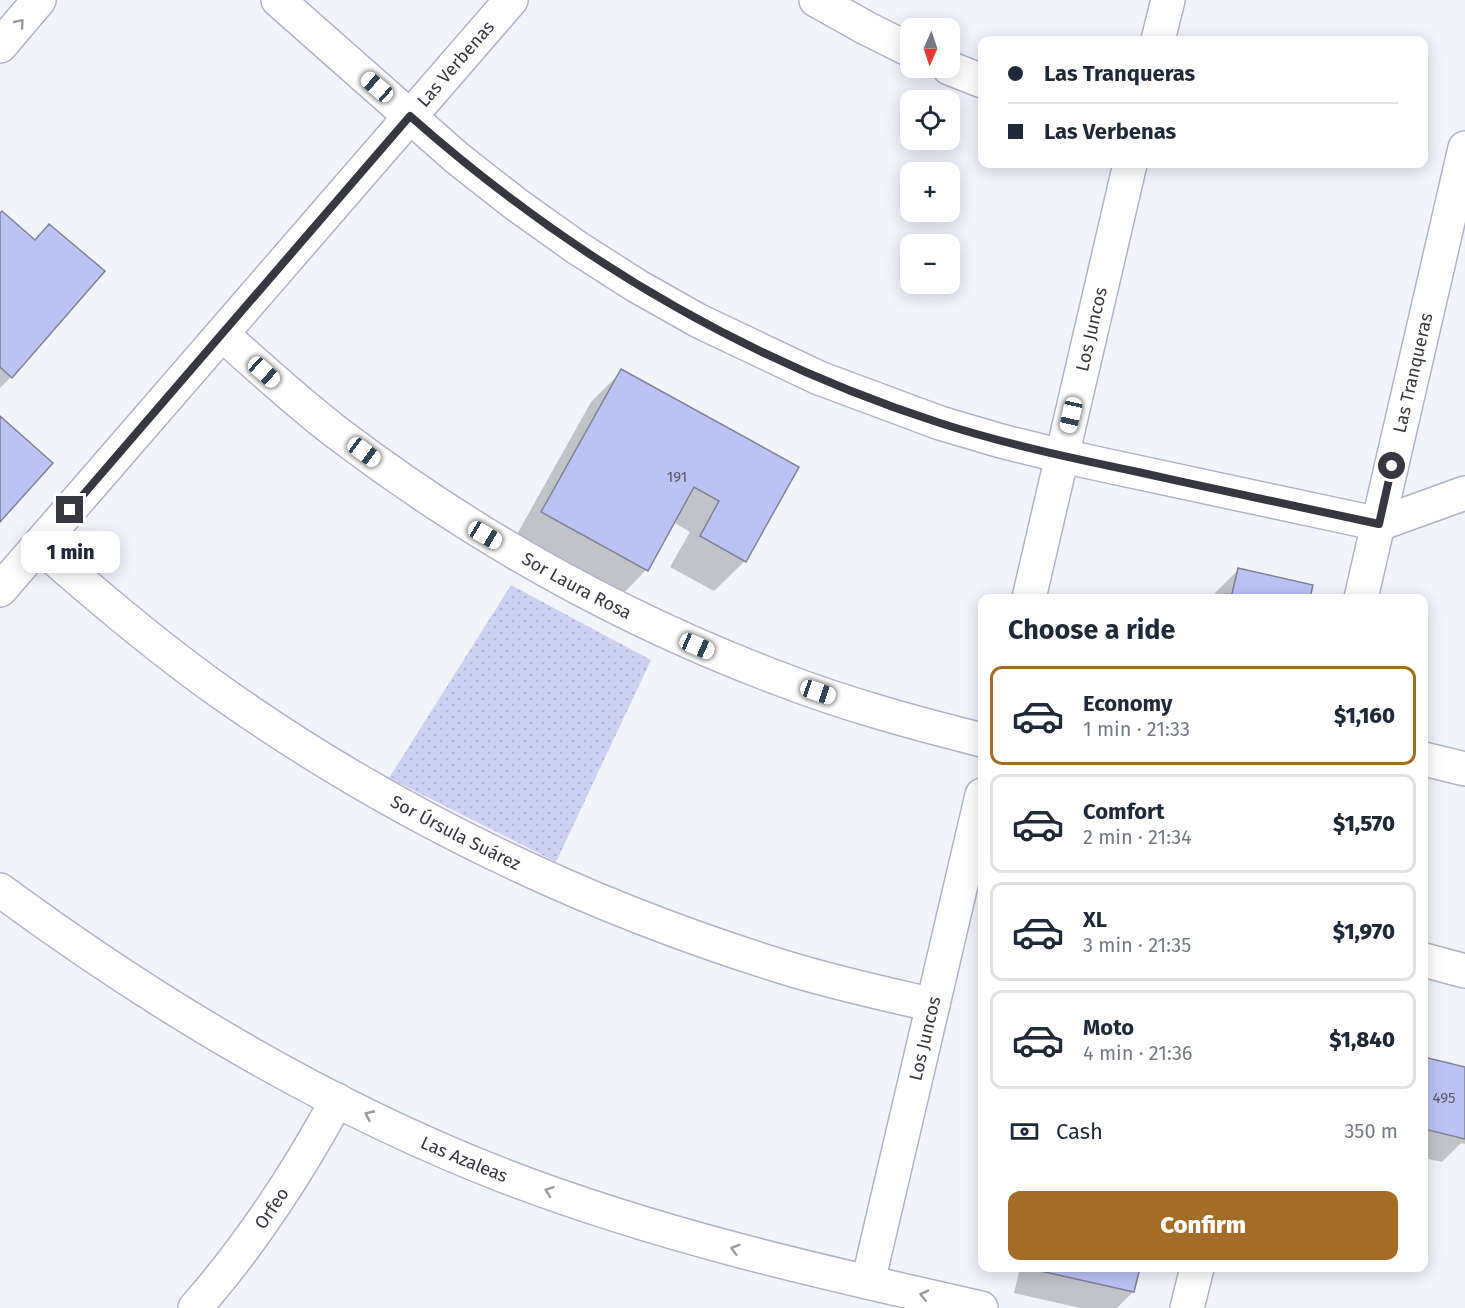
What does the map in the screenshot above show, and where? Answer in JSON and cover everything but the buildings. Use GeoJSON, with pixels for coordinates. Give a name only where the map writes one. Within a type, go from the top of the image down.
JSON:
{"type":"FeatureCollection","features":[{"type":"Feature","properties":{"kind":"street"},"geometry":{"type":"LineString","coordinates":[[0,46],[39,0]]}},
{"type":"Feature","properties":{"kind":"street"},"geometry":{"type":"LineString","coordinates":[[278,0],[457,158],[566,240],[637,286],[699,321],[799,369],[880,403],[950,426],[1062,456],[1379,524],[1465,493]]}},
{"type":"Feature","properties":{"kind":"street","name":"Las Verbenas"},"geometry":{"type":"LineString","coordinates":[[0,590],[511,0]]}},
{"type":"Feature","properties":{"kind":"street"},"geometry":{"type":"LineString","coordinates":[[816,0],[900,45]]}},
{"type":"Feature","properties":{"kind":"street"},"geometry":{"type":"LineString","coordinates":[[1159,36],[1168,0]]}},
{"type":"Feature","properties":{"kind":"street"},"geometry":{"type":"LineString","coordinates":[[960,72],[978,79]]}},
{"type":"Feature","properties":{"kind":"street","name":"Las Tranqueras"},"geometry":{"type":"LineString","coordinates":[[1361,594],[1465,148]]}},
{"type":"Feature","properties":{"kind":"street","name":"Los Juncos"},"geometry":{"type":"LineString","coordinates":[[1030,594],[1129,168]]}},
{"type":"Feature","properties":{"kind":"street","name":"Sor Laura Rosa"},"geometry":{"type":"LineString","coordinates":[[223,335],[326,424],[393,474],[454,516],[581,591],[657,628],[783,681],[863,707],[978,739]]}},
{"type":"Feature","properties":{"kind":"street","name":"Sor Úrsula Suárez"},"geometry":{"type":"LineString","coordinates":[[39,545],[158,646],[286,737],[421,816],[490,852],[633,915],[707,942],[782,967],[933,1005]]}},
{"type":"Feature","properties":{"kind":"street"},"geometry":{"type":"LineString","coordinates":[[1428,760],[1465,769]]}},
{"type":"Feature","properties":{"kind":"street","name":"Los Juncos"},"geometry":{"type":"LineString","coordinates":[[868,1282],[978,812]]}},
{"type":"Feature","properties":{"kind":"street","name":"Las Azaleas"},"geometry":{"type":"LineString","coordinates":[[0,890],[70,942],[219,1037],[337,1100],[502,1175],[674,1232],[769,1259],[981,1308]]}},
{"type":"Feature","properties":{"kind":"street"},"geometry":{"type":"LineString","coordinates":[[1428,961],[1465,971]]}},
{"type":"Feature","properties":{"kind":"street","name":"Orfeo"},"geometry":{"type":"LineString","coordinates":[[195,1308],[229,1269],[270,1214],[337,1100]]}},
{"type":"Feature","properties":{"kind":"street"},"geometry":{"type":"LineString","coordinates":[[1187,1308],[1196,1272]]}},
{"type":"Feature","properties":{"kind":"shaded area"},"geometry":{"type":"Polygon","coordinates":[[[511,585],[651,660],[556,862],[389,778],[511,585]]]}},
{"type":"Feature","properties":{"kind":"route"},"geometry":{"type":"LineString","coordinates":[[70,510],[410,116],[457,158],[517,205],[576,247],[637,286],[758,351],[880,403],[1001,441],[1062,456],[1379,524],[1392,466]]}}]}
